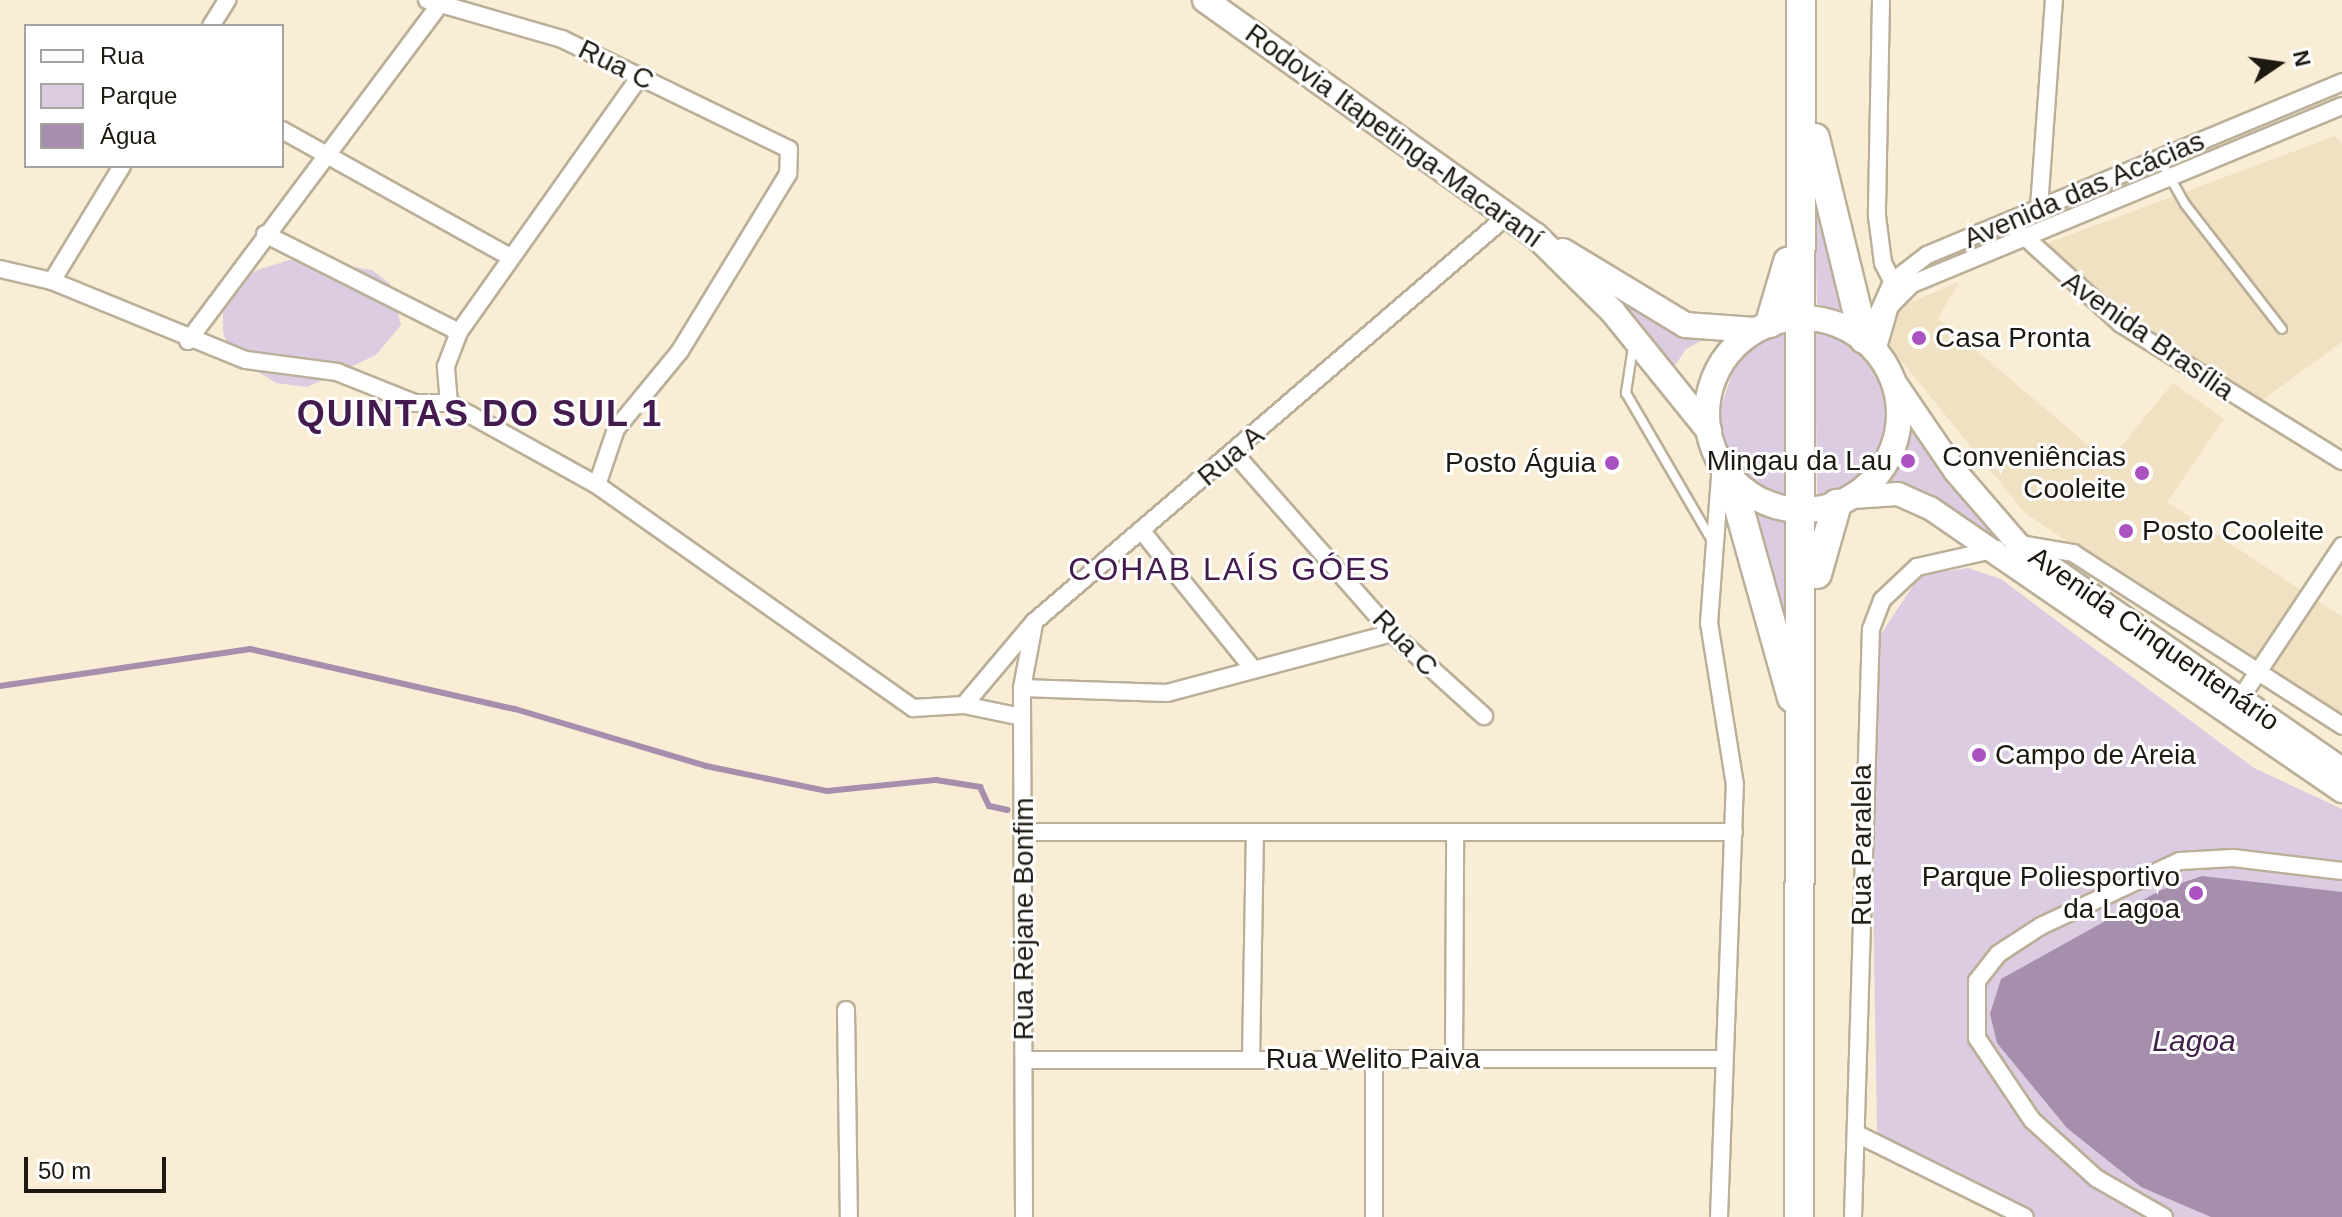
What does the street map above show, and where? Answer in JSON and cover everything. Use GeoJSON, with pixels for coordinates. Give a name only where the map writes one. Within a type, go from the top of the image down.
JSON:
{"type":"FeatureCollection","features":[{"type":"Feature","properties":{"kind":"highway"},"geometry":{"type":"LineString","coordinates":[[1799,1217],[1804,754],[1801,0]]}},
{"type":"Feature","properties":{"kind":"highway"},"geometry":{"type":"LineString","coordinates":[[1762,327],[1788,261],[1802,42]]}},
{"type":"Feature","properties":{"kind":"highway"},"geometry":{"type":"LineString","coordinates":[[1802,42],[1825,199],[1869,344]]}},
{"type":"Feature","properties":{"kind":"highway"},"geometry":{"type":"LineString","coordinates":[[1726,469],[1804,754]]}},
{"type":"Feature","properties":{"kind":"highway"},"geometry":{"type":"LineString","coordinates":[[1804,754],[1817,561],[1844,500]]}},
{"type":"Feature","properties":{"kind":"main road","name":"Rodovia Itapetinga-Macaraní"},"geometry":{"type":"LineString","coordinates":[[1205,0],[1535,235],[1613,312],[1709,431]]}},
{"type":"Feature","properties":{"kind":"main road"},"geometry":{"type":"LineString","coordinates":[[1535,235],[1685,325],[1762,327],[1801,317],[1835,323],[1869,344],[1893,380],[1899,413],[1894,446],[1877,475],[1844,500],[1804,510],[1756,497],[1726,469],[1709,431],[1713,381],[1729,352],[1762,327]]}},
{"type":"Feature","properties":{"kind":"main road","name":"Avenida Cinquentenário"},"geometry":{"type":"LineString","coordinates":[[1893,380],[1955,471],[2018,544],[2342,769]]}},
{"type":"Feature","properties":{"kind":"main road","name":"Avenida Cinquentenário"},"geometry":{"type":"LineString","coordinates":[[1844,500],[1913,499],[2342,791]]}},
{"type":"Feature","properties":{"kind":"street"},"geometry":{"type":"LineString","coordinates":[[212,24],[227,0]]}},
{"type":"Feature","properties":{"kind":"street"},"geometry":{"type":"LineString","coordinates":[[1869,344],[1895,288],[1877,216],[1881,0]]}},
{"type":"Feature","properties":{"kind":"street"},"geometry":{"type":"LineString","coordinates":[[2039,208],[2054,0]]}},
{"type":"Feature","properties":{"kind":"street"},"geometry":{"type":"LineString","coordinates":[[188,341],[434,2]]}},
{"type":"Feature","properties":{"kind":"street","name":"Rua C"},"geometry":{"type":"LineString","coordinates":[[434,2],[562,39],[639,78],[771,135],[792,156],[788,174],[722,286],[616,429],[597,485]]}},
{"type":"Feature","properties":{"kind":"street"},"geometry":{"type":"LineString","coordinates":[[449,403],[446,366],[459,332],[508,256],[639,78]]}},
{"type":"Feature","properties":{"kind":"street"},"geometry":{"type":"LineString","coordinates":[[2337,85],[2342,104]]}},
{"type":"Feature","properties":{"kind":"street","name":"Avenida das Acácias"},"geometry":{"type":"LineString","coordinates":[[1895,288],[1927,255],[2337,85]]}},
{"type":"Feature","properties":{"kind":"street","name":"Avenida das Acácias"},"geometry":{"type":"LineString","coordinates":[[1895,288],[2170,180],[2342,104]]}},
{"type":"Feature","properties":{"kind":"street"},"geometry":{"type":"LineString","coordinates":[[284,131],[508,256]]}},
{"type":"Feature","properties":{"kind":"street"},"geometry":{"type":"LineString","coordinates":[[52,281],[121,168]]}},
{"type":"Feature","properties":{"kind":"street","name":"Rua A"},"geometry":{"type":"LineString","coordinates":[[964,705],[1034,622],[1235,454],[1508,215]]}},
{"type":"Feature","properties":{"kind":"street","name":"Avenida Brasília"},"geometry":{"type":"LineString","coordinates":[[2010,220],[2021,238],[2121,324],[2342,461]]}},
{"type":"Feature","properties":{"kind":"street"},"geometry":{"type":"LineString","coordinates":[[265,234],[459,332]]}},
{"type":"Feature","properties":{"kind":"street"},"geometry":{"type":"LineString","coordinates":[[0,269],[52,281],[188,341],[274,366],[337,372],[415,403],[449,403],[597,485],[898,699],[930,710],[964,705],[1022,717]]}},
{"type":"Feature","properties":{"kind":"street","name":"Rua C"},"geometry":{"type":"LineString","coordinates":[[1235,454],[1392,633],[1484,716]]}},
{"type":"Feature","properties":{"kind":"street"},"geometry":{"type":"LineString","coordinates":[[1719,1217],[1734,832],[1733,740],[1711,645],[1712,541],[1726,469]]}},
{"type":"Feature","properties":{"kind":"street"},"geometry":{"type":"LineString","coordinates":[[1141,530],[1253,669]]}},
{"type":"Feature","properties":{"kind":"street"},"geometry":{"type":"LineString","coordinates":[[2018,544],[2073,553],[2260,670],[2342,726]]}},
{"type":"Feature","properties":{"kind":"street","name":"Rua Paralela"},"geometry":{"type":"LineString","coordinates":[[1853,1217],[1871,629],[1882,600],[1917,567],[2018,544]]}},
{"type":"Feature","properties":{"kind":"street"},"geometry":{"type":"LineString","coordinates":[[2240,699],[2342,546]]}},
{"type":"Feature","properties":{"kind":"street","name":"Rua Rejane Bonfim"},"geometry":{"type":"LineString","coordinates":[[1024,1217],[1025,832],[1022,688],[1034,622]]}},
{"type":"Feature","properties":{"kind":"street"},"geometry":{"type":"LineString","coordinates":[[1022,688],[1167,693],[1392,633]]}},
{"type":"Feature","properties":{"kind":"street"},"geometry":{"type":"LineString","coordinates":[[1025,832],[1734,832]]}},
{"type":"Feature","properties":{"kind":"street"},"geometry":{"type":"LineString","coordinates":[[1251,1059],[1255,832]]}},
{"type":"Feature","properties":{"kind":"street"},"geometry":{"type":"LineString","coordinates":[[1454,1059],[1455,832]]}},
{"type":"Feature","properties":{"kind":"street"},"geometry":{"type":"LineString","coordinates":[[2164,1217],[2096,1178],[2032,1120],[1977,1038],[1977,981],[1998,954],[2041,926],[2180,861],[2233,858],[2342,871]]}},
{"type":"Feature","properties":{"kind":"street"},"geometry":{"type":"LineString","coordinates":[[846,1010],[849,1217]]}},
{"type":"Feature","properties":{"kind":"street"},"geometry":{"type":"LineString","coordinates":[[1374,1059],[1374,1217]]}},
{"type":"Feature","properties":{"kind":"street","name":"Rua Welito Paiva"},"geometry":{"type":"LineString","coordinates":[[1024,1060],[1723,1059]]}},
{"type":"Feature","properties":{"kind":"street"},"geometry":{"type":"LineString","coordinates":[[1857,1134],[2025,1217]]}},
{"type":"Feature","properties":{"kind":"lane"},"geometry":{"type":"LineString","coordinates":[[2159,158],[2170,180],[2282,329]]}},
{"type":"Feature","properties":{"kind":"lane"},"geometry":{"type":"LineString","coordinates":[[1634,338],[1626,393],[1712,541]]}},
{"type":"Feature","properties":{"kind":"shaded area"},"geometry":{"type":"Polygon","coordinates":[[[2335,136],[2342,144],[2342,342],[2247,411],[2076,296],[2029,250],[2335,136]]]}},
{"type":"Feature","properties":{"kind":"shaded area"},"geometry":{"type":"Polygon","coordinates":[[[1959,282],[1938,318],[2108,462],[2173,383],[2224,419],[2167,502],[2342,617],[2342,726],[2024,512],[1882,337],[1906,304],[1959,282]]]}},
{"type":"Feature","properties":{"kind":"green space"},"geometry":{"type":"Polygon","coordinates":[[[1814,187],[1849,318],[1817,304],[1814,187]]]}},
{"type":"Feature","properties":{"kind":"green space"},"geometry":{"type":"Polygon","coordinates":[[[296,258],[372,270],[390,284],[401,325],[376,355],[307,387],[276,383],[233,356],[223,333],[223,306],[234,289],[257,270],[296,258]]]}},
{"type":"Feature","properties":{"kind":"green space"},"geometry":{"type":"Polygon","coordinates":[[[1597,285],[1703,340],[1686,349],[1670,373],[1597,285]]]}},
{"type":"Feature","properties":{"kind":"green space"},"geometry":{"type":"Polygon","coordinates":[[[1789,326],[1788,500],[1762,490],[1739,469],[1719,431],[1719,412],[1738,357],[1758,338],[1789,326]]]}},
{"type":"Feature","properties":{"kind":"green space"},"geometry":{"type":"Polygon","coordinates":[[[1815,327],[1858,346],[1879,375],[1887,408],[1884,440],[1868,467],[1845,488],[1817,496],[1815,327]]]}},
{"type":"Feature","properties":{"kind":"green space"},"geometry":{"type":"Polygon","coordinates":[[[1905,415],[1960,497],[1997,534],[1991,542],[1870,489],[1900,443],[1905,415]]]}},
{"type":"Feature","properties":{"kind":"green space"},"geometry":{"type":"Polygon","coordinates":[[[1751,501],[1786,519],[1784,618],[1770,560],[1751,501]]]}},
{"type":"Feature","properties":{"kind":"green space","name":"Parque Poliesportivo da Lagoa"},"geometry":{"type":"Polygon","coordinates":[[[1968,568],[2001,579],[2254,768],[2342,809],[2342,1217],[2024,1217],[1887,1152],[1877,1130],[1873,894],[1881,634],[1920,575],[1968,568]]]}},
{"type":"Feature","properties":{"kind":"water","name":"Lagoa"},"geometry":{"type":"Polygon","coordinates":[[[2202,876],[2342,892],[2342,1217],[2211,1217],[2141,1187],[2067,1128],[1997,1043],[1990,1014],[2001,979],[2161,890],[2202,876]]]}},
{"type":"Feature","properties":{"kind":"waterway"},"geometry":{"type":"LineString","coordinates":[[0,686],[250,649],[515,709],[706,766],[827,791],[936,780],[980,787],[989,806],[1008,810]]}},
{"type":"Feature","properties":{"kind":"place","name":"Casa Pronta"},"geometry":{"type":"Point","coordinates":[1919,338]}},
{"type":"Feature","properties":{"kind":"place","name":"Mingau da Lau"},"geometry":{"type":"Point","coordinates":[1908,461]}},
{"type":"Feature","properties":{"kind":"place","name":"Posto Águia"},"geometry":{"type":"Point","coordinates":[1612,463]}},
{"type":"Feature","properties":{"kind":"place","name":"Conveniências Cooleite"},"geometry":{"type":"Point","coordinates":[2142,473]}},
{"type":"Feature","properties":{"kind":"place","name":"Posto Cooleite"},"geometry":{"type":"Point","coordinates":[2126,531]}},
{"type":"Feature","properties":{"kind":"place","name":"Campo de Areia"},"geometry":{"type":"Point","coordinates":[1979,755]}},
{"type":"Feature","properties":{"kind":"place","name":"Parque Poliesportivo da Lagoa"},"geometry":{"type":"Point","coordinates":[2196,893]}},
{"type":"Feature","properties":{"kind":"district","name":"QUINTAS DO SUL 1"},"geometry":{"type":"Point","coordinates":[480,414]}},
{"type":"Feature","properties":{"kind":"district","name":"COHAB LAÍS GÓES"},"geometry":{"type":"Point","coordinates":[1230,569]}}]}
